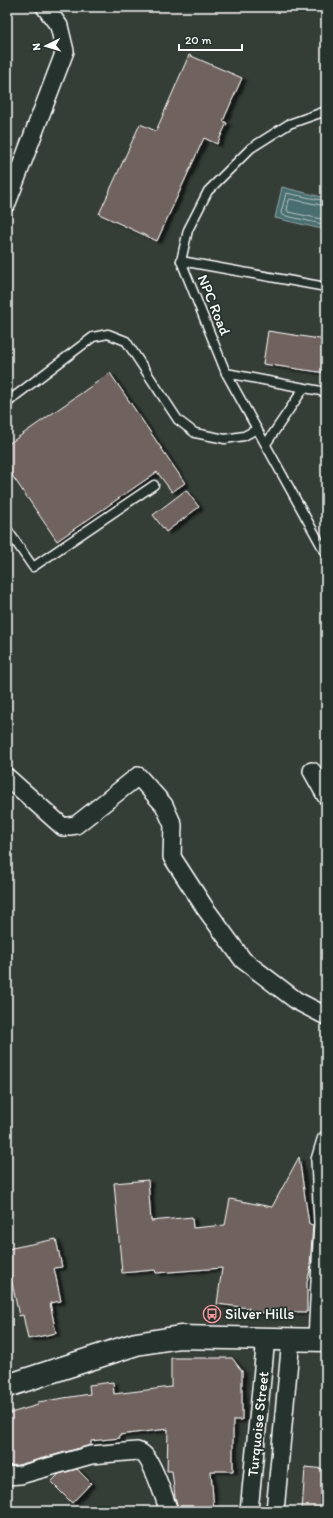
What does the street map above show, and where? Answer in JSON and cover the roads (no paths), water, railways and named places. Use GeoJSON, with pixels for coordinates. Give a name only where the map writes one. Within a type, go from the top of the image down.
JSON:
{"type":"FeatureCollection","features":[{"type":"Feature","properties":{"kind":"main road"},"geometry":{"type":"LineString","coordinates":[[7,1386],[136,1344],[180,1337],[322,1339]]}},
{"type":"Feature","properties":{"kind":"street"},"geometry":{"type":"LineString","coordinates":[[7,203],[65,51],[59,26],[45,7]]}},
{"type":"Feature","properties":{"kind":"street"},"geometry":{"type":"LineString","coordinates":[[312,771],[326,796]]}},
{"type":"Feature","properties":{"kind":"street"},"geometry":{"type":"LineString","coordinates":[[7,777],[63,827],[76,825],[138,776],[164,805],[173,825],[172,857],[205,908],[243,960],[297,1001],[326,1016]]}},
{"type":"Feature","properties":{"kind":"street"},"geometry":{"type":"LineString","coordinates":[[322,1339],[323,1223],[320,1160],[326,1140]]}},
{"type":"Feature","properties":{"kind":"street","name":"Turquoise Street"},"geometry":{"type":"LineString","coordinates":[[249,1511],[266,1338]]}},
{"type":"Feature","properties":{"kind":"street","name":"Turquoise Street"},"geometry":{"type":"LineString","coordinates":[[275,1511],[291,1339]]}},
{"type":"Feature","properties":{"kind":"street"},"geometry":{"type":"LineString","coordinates":[[7,1476],[20,1475],[91,1454],[137,1451],[144,1454],[148,1460],[169,1511]]}},
{"type":"Feature","properties":{"kind":"lane","name":"NPC Road"},"geometry":{"type":"LineString","coordinates":[[326,111],[289,124],[251,148],[208,191],[188,230],[181,261],[226,373],[326,554]]}},
{"type":"Feature","properties":{"kind":"lane"},"geometry":{"type":"LineString","coordinates":[[181,261],[326,287]]}},
{"type":"Feature","properties":{"kind":"lane"},"geometry":{"type":"LineString","coordinates":[[7,404],[15,396],[93,337],[108,334],[126,342],[178,420],[195,434],[225,439],[244,436],[257,429]]}},
{"type":"Feature","properties":{"kind":"lane"},"geometry":{"type":"LineString","coordinates":[[226,373],[326,392]]}},
{"type":"Feature","properties":{"kind":"lane"},"geometry":{"type":"LineString","coordinates":[[266,444],[304,388]]}},
{"type":"Feature","properties":{"kind":"lane"},"geometry":{"type":"LineString","coordinates":[[7,529],[33,567],[154,485]]}},
{"type":"Feature","properties":{"kind":"water"},"geometry":{"type":"Polygon","coordinates":[[[282,187],[326,198],[326,230],[275,218],[282,187]]]}},
{"type":"Feature","properties":{"kind":"place","name":"Silver Hills"},"geometry":{"type":"Point","coordinates":[212,1314]}}]}
